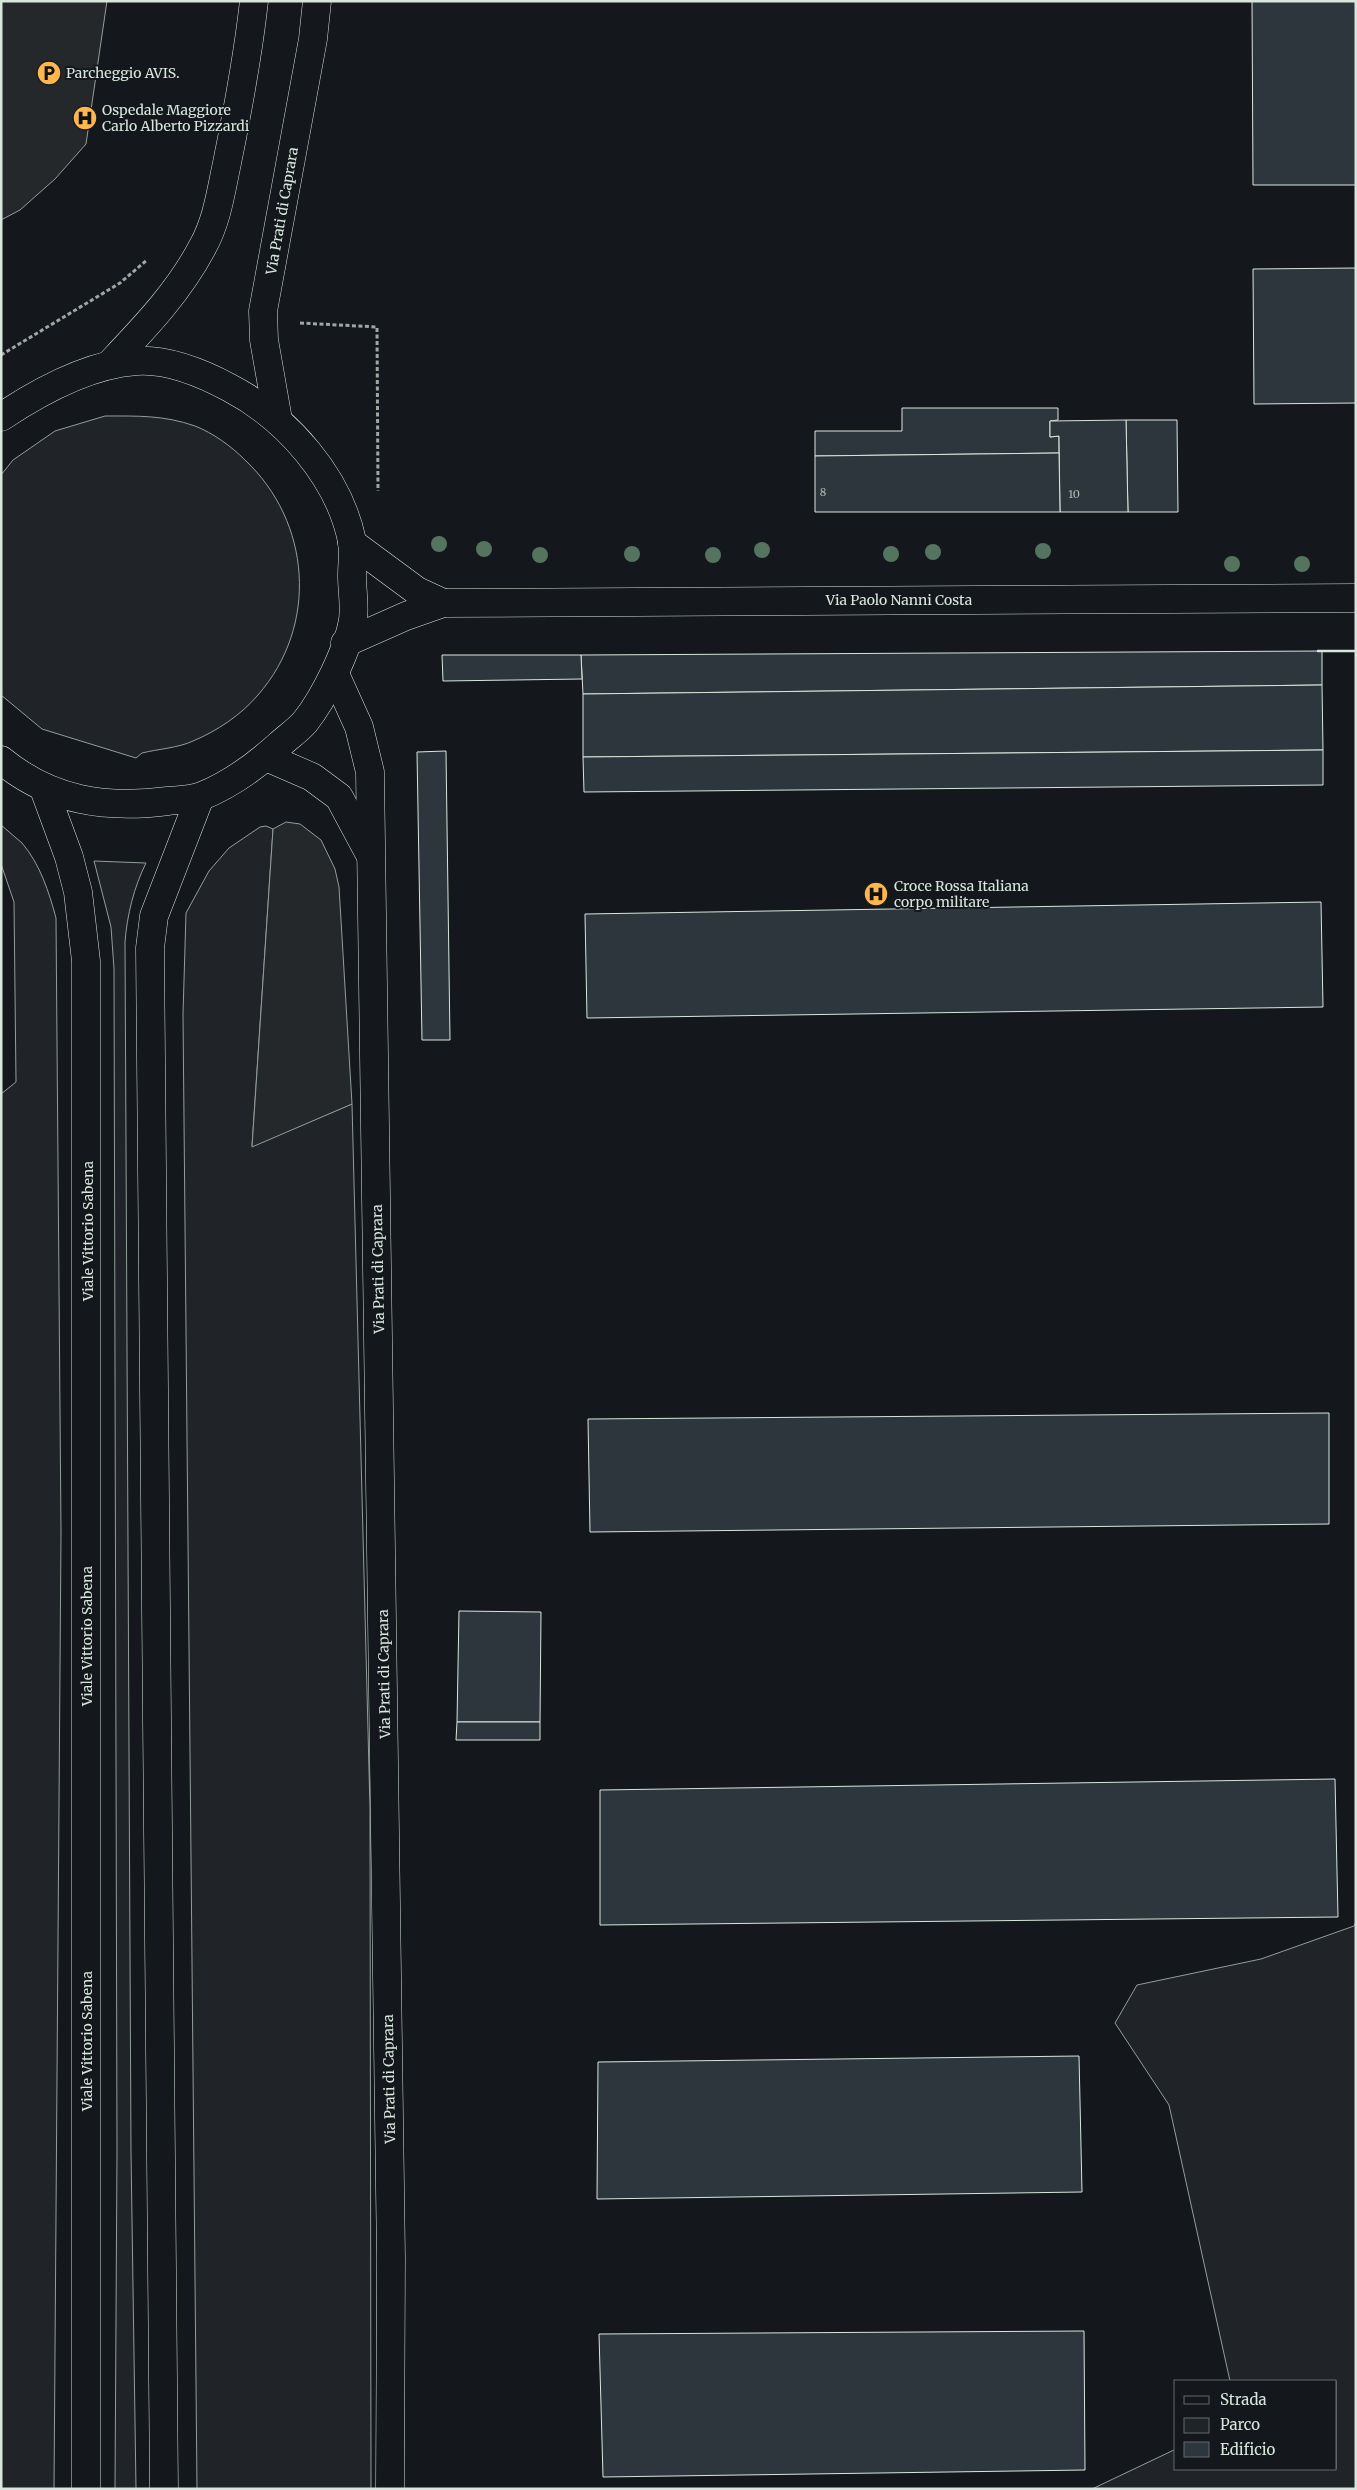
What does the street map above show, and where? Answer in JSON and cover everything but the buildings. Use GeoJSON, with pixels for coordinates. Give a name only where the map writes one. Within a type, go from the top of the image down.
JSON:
{"type":"FeatureCollection","features":[{"type":"Feature","properties":{"kind":"main road"},"geometry":{"type":"LineString","coordinates":[[109,366],[156,316],[185,277],[204,245],[216,215],[235,125],[254,1]]}},
{"type":"Feature","properties":{"kind":"main road","name":"Via Prati di Caprara"},"geometry":{"type":"LineString","coordinates":[[278,420],[264,340],[263,311],[313,40],[317,1]]}},
{"type":"Feature","properties":{"kind":"main road"},"geometry":{"type":"LineString","coordinates":[[1,417],[24,402],[64,382],[109,366],[138,361],[174,364],[211,378],[245,396],[278,420],[314,459],[339,500],[352,543],[353,621],[335,674],[305,722],[266,757],[231,780],[200,797],[134,805],[82,801],[44,790],[1,760]]}},
{"type":"Feature","properties":{"kind":"main road","name":"Via Paolo Nanni Costa"},"geometry":{"type":"LineString","coordinates":[[352,543],[417,592],[443,603]]}},
{"type":"Feature","properties":{"kind":"main road","name":"Via Paolo Nanni Costa"},"geometry":{"type":"LineString","coordinates":[[345,643],[406,616],[443,603],[1356,598]]}},
{"type":"Feature","properties":{"kind":"main road","name":"Via Prati di Caprara"},"geometry":{"type":"LineString","coordinates":[[335,674],[359,727],[370,772],[392,2258],[390,2489]]}},
{"type":"Feature","properties":{"kind":"main road","name":"Via Prati di Caprara"},"geometry":{"type":"LineString","coordinates":[[266,757],[312,777],[339,797],[372,859]]}},
{"type":"Feature","properties":{"kind":"main road","name":"Viale Vittorio Sabena"},"geometry":{"type":"LineString","coordinates":[[44,790],[69,857],[78,892],[86,961],[86,2489]]}},
{"type":"Feature","properties":{"kind":"main road"},"geometry":{"type":"LineString","coordinates":[[164,2489],[150,948],[154,916],[200,797]]}},
{"type":"Feature","properties":{"kind":"path"},"geometry":{"type":"LineString","coordinates":[[1,355],[120,283],[148,259],[185,277]]}},
{"type":"Feature","properties":{"kind":"path"},"geometry":{"type":"LineString","coordinates":[[263,311],[299,323],[377,327],[378,495]]}},
{"type":"Feature","properties":{"kind":"green space"},"geometry":{"type":"Polygon","coordinates":[[[105,416],[150,417],[184,422],[222,440],[245,460],[267,485],[283,513],[294,543],[299,574],[298,606],[291,637],[278,667],[258,695],[236,716],[211,732],[181,745],[142,753],[136,758],[42,729],[1,695],[1,475],[13,460],[55,431],[105,416]]]}},
{"type":"Feature","properties":{"kind":"green space"},"geometry":{"type":"Polygon","coordinates":[[[1,825],[22,843],[34,860],[47,888],[56,918],[61,1532],[54,2489],[1,2489],[1,1094],[16,1082],[14,902],[1,864],[1,825]]]}},
{"type":"Feature","properties":{"kind":"green space"},"geometry":{"type":"Polygon","coordinates":[[[266,826],[273,829],[252,1146],[352,1104],[370,1809],[371,2489],[197,2489],[183,1014],[186,913],[209,871],[229,848],[260,827],[266,826]]]}},
{"type":"Feature","properties":{"kind":"green space"},"geometry":{"type":"Polygon","coordinates":[[[94,861],[146,863],[132,901],[125,942],[131,2152],[136,2489],[115,2489],[117,2151],[114,969],[111,927],[94,861]]]}},
{"type":"Feature","properties":{"kind":"green space"},"geometry":{"type":"Polygon","coordinates":[[[1356,1922],[1356,2489],[1092,2489],[1174,2450],[1174,2470],[1337,2470],[1337,2380],[1230,2380],[1169,2105],[1115,2023],[1137,1985],[1261,1959],[1354,1926],[1356,1922]]]}},
{"type":"Feature","properties":{"kind":"shaded area","name":"Parcheggio AVIS."},"geometry":{"type":"Polygon","coordinates":[[[1,1],[107,1],[86,144],[55,179],[20,210],[1,220],[1,1]]]}},
{"type":"Feature","properties":{"kind":"shaded area"},"geometry":{"type":"Polygon","coordinates":[[[286,822],[300,824],[321,840],[335,869],[339,887],[352,1104],[252,1147],[273,829],[286,822]]]}},
{"type":"Feature","properties":{"kind":"wall"},"geometry":{"type":"LineString","coordinates":[[1318,651],[1356,651]]}},
{"type":"Feature","properties":{"kind":"place","name":"Parcheggio AVIS."},"geometry":{"type":"Point","coordinates":[49,73]}},
{"type":"Feature","properties":{"kind":"place","name":"Ospedale Maggiore Carlo Alberto Pizzardi"},"geometry":{"type":"Point","coordinates":[85,118]}},
{"type":"Feature","properties":{"kind":"place","name":"Croce Rossa Italiana corpo militare"},"geometry":{"type":"Point","coordinates":[876,894]}}]}
